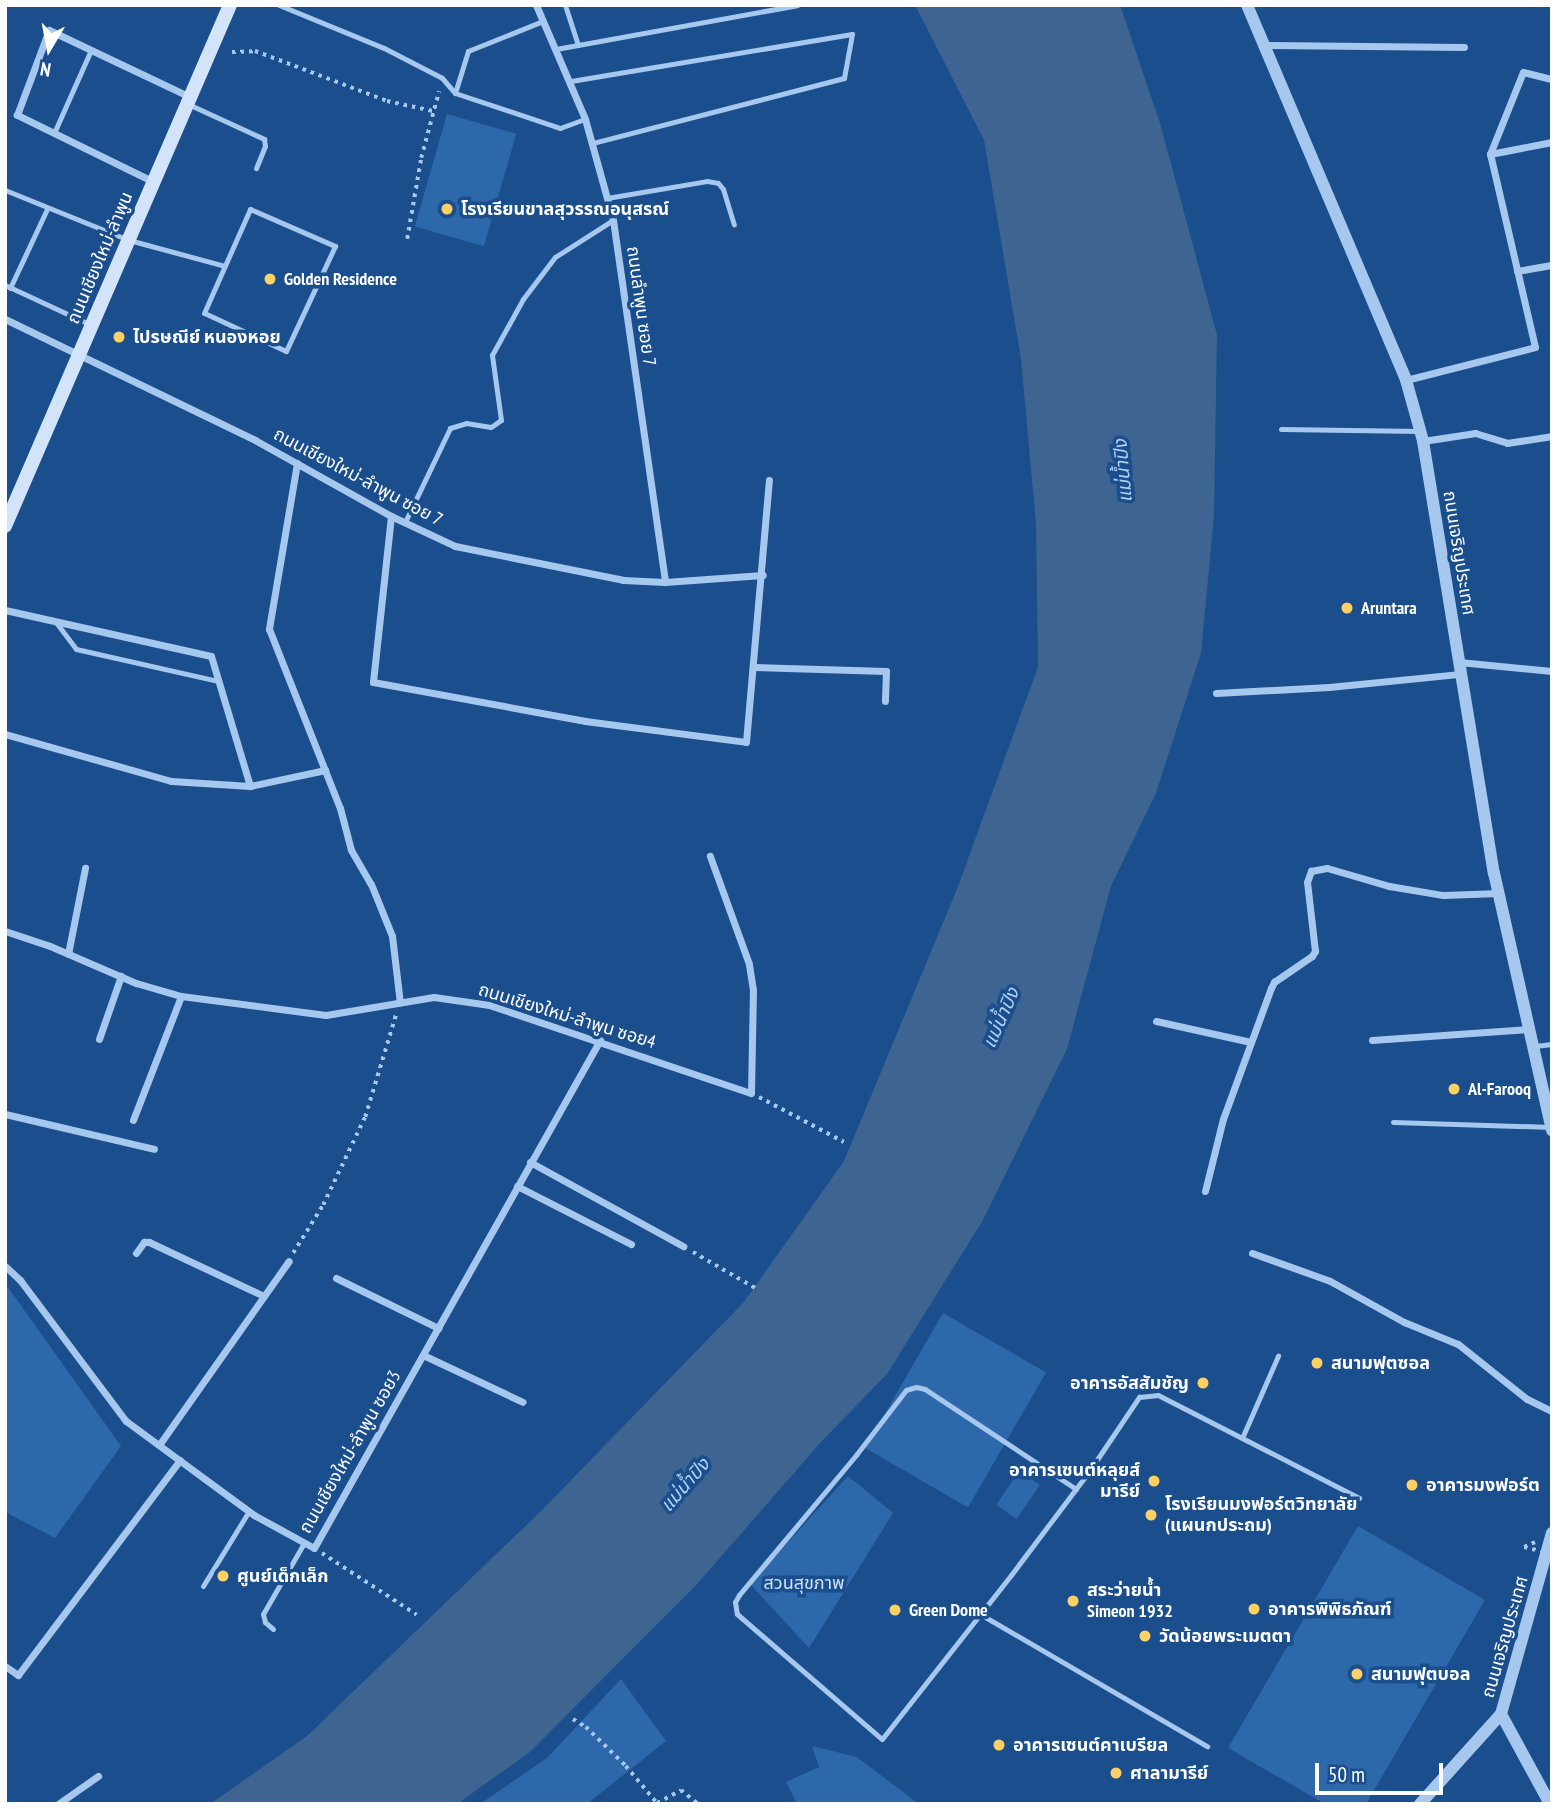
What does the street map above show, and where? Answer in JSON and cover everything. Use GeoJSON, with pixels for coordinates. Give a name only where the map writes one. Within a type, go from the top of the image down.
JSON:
{"type":"FeatureCollection","features":[{"type":"Feature","properties":{"kind":"main road","name":"ถนนเชียงใหม่-ลำพูน"},"geometry":{"type":"LineString","coordinates":[[5,526],[230,5]]}},
{"type":"Feature","properties":{"kind":"street","name":"ถนนลำพูน ซอย 7"},"geometry":{"type":"LineString","coordinates":[[536,5],[571,81],[585,119],[613,220],[665,582]]}},
{"type":"Feature","properties":{"kind":"street","name":"ถนนเจริญประเทศ"},"geometry":{"type":"LineString","coordinates":[[1247,5],[1406,380],[1421,436],[1499,893],[1535,1046],[1551,1129]]}},
{"type":"Feature","properties":{"kind":"street"},"geometry":{"type":"LineString","coordinates":[[154,183],[17,115],[49,30],[189,101]]}},
{"type":"Feature","properties":{"kind":"street"},"geometry":{"type":"LineString","coordinates":[[1265,45],[1464,47]]}},
{"type":"Feature","properties":{"kind":"street"},"geometry":{"type":"LineString","coordinates":[[1406,380],[1535,347],[1490,154],[1523,72],[1552,79]]}},
{"type":"Feature","properties":{"kind":"street"},"geometry":{"type":"LineString","coordinates":[[1490,154],[1552,142]]}},
{"type":"Feature","properties":{"kind":"street"},"geometry":{"type":"LineString","coordinates":[[1517,271],[1552,265]]}},
{"type":"Feature","properties":{"kind":"street","name":"ถนนเชียงใหม่-ลำพูน ซอย 7"},"geometry":{"type":"LineString","coordinates":[[5,319],[297,463],[391,516],[456,546],[624,580],[665,582],[763,575]]}},
{"type":"Feature","properties":{"kind":"street"},"geometry":{"type":"LineString","coordinates":[[1421,436],[1475,433],[1507,443],[1552,436]]}},
{"type":"Feature","properties":{"kind":"street"},"geometry":{"type":"LineString","coordinates":[[297,463],[269,629],[325,771],[351,850],[371,884],[392,936],[400,1003]]}},
{"type":"Feature","properties":{"kind":"street"},"geometry":{"type":"LineString","coordinates":[[391,516],[373,682],[586,721],[746,742],[763,575],[769,480]]}},
{"type":"Feature","properties":{"kind":"street"},"geometry":{"type":"LineString","coordinates":[[5,610],[211,656],[250,786]]}},
{"type":"Feature","properties":{"kind":"street"},"geometry":{"type":"LineString","coordinates":[[754,667],[886,671],[885,701]]}},
{"type":"Feature","properties":{"kind":"street"},"geometry":{"type":"LineString","coordinates":[[1216,693],[1329,687],[1459,668],[1552,671]]}},
{"type":"Feature","properties":{"kind":"street"},"geometry":{"type":"LineString","coordinates":[[5,734],[171,781],[250,786],[325,771]]}},
{"type":"Feature","properties":{"kind":"street"},"geometry":{"type":"LineString","coordinates":[[710,856],[750,964],[753,990],[751,1093]]}},
{"type":"Feature","properties":{"kind":"street"},"geometry":{"type":"LineString","coordinates":[[68,954],[85,868]]}},
{"type":"Feature","properties":{"kind":"street"},"geometry":{"type":"LineString","coordinates":[[1205,1191],[1223,1119],[1274,982],[1315,951],[1307,881],[1311,871],[1327,868],[1389,886],[1443,895],[1499,893]]}},
{"type":"Feature","properties":{"kind":"street","name":"ถนนเชียงใหม่-ลำพูน ซอย4"},"geometry":{"type":"LineString","coordinates":[[5,931],[181,996],[326,1015],[434,998],[461,999],[489,1005],[600,1040],[751,1093]]}},
{"type":"Feature","properties":{"kind":"street"},"geometry":{"type":"LineString","coordinates":[[99,1039],[121,976]]}},
{"type":"Feature","properties":{"kind":"street"},"geometry":{"type":"LineString","coordinates":[[133,1120],[181,996]]}},
{"type":"Feature","properties":{"kind":"street"},"geometry":{"type":"LineString","coordinates":[[1156,1021],[1251,1042]]}},
{"type":"Feature","properties":{"kind":"street"},"geometry":{"type":"LineString","coordinates":[[1372,1040],[1531,1029]]}},
{"type":"Feature","properties":{"kind":"street","name":"ถนนเชียงใหม่-ลำพูน ซอย3"},"geometry":{"type":"LineString","coordinates":[[5,1266],[20,1280],[126,1421],[249,1511],[314,1548],[600,1040]]}},
{"type":"Feature","properties":{"kind":"street"},"geometry":{"type":"LineString","coordinates":[[5,1114],[154,1149]]}},
{"type":"Feature","properties":{"kind":"street"},"geometry":{"type":"LineString","coordinates":[[530,1162],[682,1246]]}},
{"type":"Feature","properties":{"kind":"street"},"geometry":{"type":"LineString","coordinates":[[517,1186],[631,1244]]}},
{"type":"Feature","properties":{"kind":"street"},"geometry":{"type":"LineString","coordinates":[[136,1253],[144,1242],[149,1242],[264,1296]]}},
{"type":"Feature","properties":{"kind":"street"},"geometry":{"type":"LineString","coordinates":[[1252,1253],[1330,1280],[1404,1322],[1458,1344],[1527,1399],[1552,1411]]}},
{"type":"Feature","properties":{"kind":"street"},"geometry":{"type":"LineString","coordinates":[[159,1444],[289,1261]]}},
{"type":"Feature","properties":{"kind":"street"},"geometry":{"type":"LineString","coordinates":[[336,1278],[438,1328]]}},
{"type":"Feature","properties":{"kind":"street"},"geometry":{"type":"LineString","coordinates":[[423,1355],[523,1402]]}},
{"type":"Feature","properties":{"kind":"street"},"geometry":{"type":"LineString","coordinates":[[5,1666],[19,1675],[180,1460]]}},
{"type":"Feature","properties":{"kind":"street","name":"ถนนเจริญประเทศ"},"geometry":{"type":"LineString","coordinates":[[1420,1804],[1502,1714],[1552,1533]]}},
{"type":"Feature","properties":{"kind":"street"},"geometry":{"type":"LineString","coordinates":[[1502,1714],[1550,1804]]}},
{"type":"Feature","properties":{"kind":"street"},"geometry":{"type":"LineString","coordinates":[[58,1804],[98,1776]]}},
{"type":"Feature","properties":{"kind":"lane"},"geometry":{"type":"LineString","coordinates":[[279,5],[384,48],[442,78],[454,93],[560,128],[585,119]]}},
{"type":"Feature","properties":{"kind":"lane"},"geometry":{"type":"LineString","coordinates":[[565,5],[578,45]]}},
{"type":"Feature","properties":{"kind":"lane"},"geometry":{"type":"LineString","coordinates":[[556,48],[797,5]]}},
{"type":"Feature","properties":{"kind":"lane"},"geometry":{"type":"LineString","coordinates":[[454,93],[468,51],[543,21]]}},
{"type":"Feature","properties":{"kind":"lane"},"geometry":{"type":"LineString","coordinates":[[571,81],[852,34],[844,78],[593,143]]}},
{"type":"Feature","properties":{"kind":"lane"},"geometry":{"type":"LineString","coordinates":[[54,133],[91,50]]}},
{"type":"Feature","properties":{"kind":"lane"},"geometry":{"type":"LineString","coordinates":[[189,101],[264,139],[265,146],[256,168]]}},
{"type":"Feature","properties":{"kind":"lane"},"geometry":{"type":"LineString","coordinates":[[607,198],[707,181],[718,183],[723,189],[734,224]]}},
{"type":"Feature","properties":{"kind":"lane"},"geometry":{"type":"LineString","coordinates":[[5,190],[129,240],[225,266]]}},
{"type":"Feature","properties":{"kind":"lane"},"geometry":{"type":"LineString","coordinates":[[47,209],[7,287],[92,325]]}},
{"type":"Feature","properties":{"kind":"lane"},"geometry":{"type":"LineString","coordinates":[[250,209],[335,246],[286,351],[204,313],[225,266],[250,209]]}},
{"type":"Feature","properties":{"kind":"lane"},"geometry":{"type":"LineString","coordinates":[[405,523],[450,428],[466,422],[491,427],[501,420],[492,355],[523,299],[555,257],[613,220]]}},
{"type":"Feature","properties":{"kind":"lane"},"geometry":{"type":"LineString","coordinates":[[1281,429],[1421,436]]}},
{"type":"Feature","properties":{"kind":"lane"},"geometry":{"type":"LineString","coordinates":[[55,621],[76,649],[218,681]]}},
{"type":"Feature","properties":{"kind":"lane"},"geometry":{"type":"LineString","coordinates":[[1535,1046],[1552,1044]]}},
{"type":"Feature","properties":{"kind":"lane"},"geometry":{"type":"LineString","coordinates":[[1393,1122],[1551,1129]]}},
{"type":"Feature","properties":{"kind":"lane"},"geometry":{"type":"LineString","coordinates":[[1242,1438],[1278,1356]]}},
{"type":"Feature","properties":{"kind":"lane"},"geometry":{"type":"LineString","coordinates":[[1076,1489],[925,1389],[916,1387],[906,1390],[735,1602],[737,1614],[882,1739],[1076,1489],[1139,1397],[1158,1395],[1359,1498]]}},
{"type":"Feature","properties":{"kind":"lane"},"geometry":{"type":"LineString","coordinates":[[203,1586],[249,1511]]}},
{"type":"Feature","properties":{"kind":"lane"},"geometry":{"type":"LineString","coordinates":[[273,1629],[265,1622],[263,1614],[304,1543]]}},
{"type":"Feature","properties":{"kind":"lane"},"geometry":{"type":"LineString","coordinates":[[980,1614],[1207,1746]]}},
{"type":"Feature","properties":{"kind":"path"},"geometry":{"type":"LineString","coordinates":[[232,52],[255,51],[387,101],[433,111]]}},
{"type":"Feature","properties":{"kind":"path"},"geometry":{"type":"LineString","coordinates":[[407,239],[421,158],[442,78]]}},
{"type":"Feature","properties":{"kind":"path"},"geometry":{"type":"LineString","coordinates":[[289,1261],[323,1205],[365,1117],[400,1003]]}},
{"type":"Feature","properties":{"kind":"path"},"geometry":{"type":"LineString","coordinates":[[751,1093],[844,1142]]}},
{"type":"Feature","properties":{"kind":"path"},"geometry":{"type":"LineString","coordinates":[[682,1246],[755,1287]]}},
{"type":"Feature","properties":{"kind":"path"},"geometry":{"type":"LineString","coordinates":[[1524,1547],[1552,1554]]}},
{"type":"Feature","properties":{"kind":"path"},"geometry":{"type":"LineString","coordinates":[[314,1548],[417,1615]]}},
{"type":"Feature","properties":{"kind":"path"},"geometry":{"type":"LineString","coordinates":[[573,1719],[586,1727],[626,1766],[657,1803],[681,1790],[698,1804]]}},
{"type":"Feature","properties":{"kind":"green space"},"geometry":{"type":"Polygon","coordinates":[[[447,114],[516,134],[484,246],[415,226],[447,114]]]}},
{"type":"Feature","properties":{"kind":"green space"},"geometry":{"type":"Polygon","coordinates":[[[5,1283],[121,1446],[55,1538],[5,1512],[5,1283]]]}},
{"type":"Feature","properties":{"kind":"green space"},"geometry":{"type":"Polygon","coordinates":[[[943,1313],[1046,1372],[968,1508],[865,1448],[943,1313]]]}},
{"type":"Feature","properties":{"kind":"green space"},"geometry":{"type":"Polygon","coordinates":[[[1019,1471],[1040,1485],[1017,1519],[996,1505],[1019,1471]]]}},
{"type":"Feature","properties":{"kind":"green space","name":"สวนสุขภาพ"},"geometry":{"type":"Polygon","coordinates":[[[848,1476],[893,1513],[809,1648],[750,1584],[848,1476]]]}},
{"type":"Feature","properties":{"kind":"green space","name":"สนามฟุตบอล"},"geometry":{"type":"Polygon","coordinates":[[[1358,1526],[1485,1600],[1366,1804],[1325,1804],[1228,1748],[1358,1526]]]}},
{"type":"Feature","properties":{"kind":"green space"},"geometry":{"type":"Polygon","coordinates":[[[621,1679],[666,1741],[587,1804],[480,1804],[547,1758],[621,1679]]]}},
{"type":"Feature","properties":{"kind":"green space"},"geometry":{"type":"Polygon","coordinates":[[[812,1746],[857,1757],[919,1804],[797,1804],[786,1782],[819,1767],[812,1746]]]}},
{"type":"Feature","properties":{"kind":"water","name":"แม่น้ำปิง"},"geometry":{"type":"Polygon","coordinates":[[[915,5],[1120,5],[1160,123],[1217,335],[1214,515],[1201,653],[1156,793],[1111,886],[1067,1049],[983,1220],[887,1374],[820,1443],[699,1582],[530,1752],[457,1804],[210,1804],[307,1736],[542,1510],[744,1302],[844,1161],[957,889],[1038,667],[1036,524],[1021,359],[984,140],[915,5]]]}},
{"type":"Feature","properties":{"kind":"place","name":"โรงเรียนขาลสุวรรณอนุสรณ์"},"geometry":{"type":"Point","coordinates":[447,209]}},
{"type":"Feature","properties":{"kind":"place","name":"Golden Residence"},"geometry":{"type":"Point","coordinates":[270,279]}},
{"type":"Feature","properties":{"kind":"place","name":"ไปรษณีย์ หนองหอย"},"geometry":{"type":"Point","coordinates":[119,337]}},
{"type":"Feature","properties":{"kind":"place","name":"Aruntara"},"geometry":{"type":"Point","coordinates":[1347,608]}},
{"type":"Feature","properties":{"kind":"place","name":"Al-Farooq"},"geometry":{"type":"Point","coordinates":[1454,1089]}},
{"type":"Feature","properties":{"kind":"place","name":"สนามฟุตซอล"},"geometry":{"type":"Point","coordinates":[1317,1363]}},
{"type":"Feature","properties":{"kind":"place","name":"อาคารอัสสัมชัญ"},"geometry":{"type":"Point","coordinates":[1203,1383]}},
{"type":"Feature","properties":{"kind":"place","name":"อาคารเซนต์หลุยส์ มารีย์"},"geometry":{"type":"Point","coordinates":[1154,1481]}},
{"type":"Feature","properties":{"kind":"place","name":"อาคารมงฟอร์ต"},"geometry":{"type":"Point","coordinates":[1412,1485]}},
{"type":"Feature","properties":{"kind":"place","name":"โรงเรียนมงฟอร์ตวิทยาลัย (แผนกประถม)"},"geometry":{"type":"Point","coordinates":[1151,1515]}},
{"type":"Feature","properties":{"kind":"place","name":"ศูนย์เด็กเล็ก"},"geometry":{"type":"Point","coordinates":[223,1576]}},
{"type":"Feature","properties":{"kind":"place","name":"สระว่ายน้ำ Simeon 1932"},"geometry":{"type":"Point","coordinates":[1073,1601]}},
{"type":"Feature","properties":{"kind":"place","name":"อาคารพิพิธภัณฑ์"},"geometry":{"type":"Point","coordinates":[1254,1609]}},
{"type":"Feature","properties":{"kind":"place","name":"Green Dome"},"geometry":{"type":"Point","coordinates":[895,1610]}},
{"type":"Feature","properties":{"kind":"place","name":"วัดน้อยพระเมตตา"},"geometry":{"type":"Point","coordinates":[1145,1636]}},
{"type":"Feature","properties":{"kind":"place","name":"สนามฟุตบอล"},"geometry":{"type":"Point","coordinates":[1357,1674]}},
{"type":"Feature","properties":{"kind":"place","name":"อาคารเซนต์คาเบรียล"},"geometry":{"type":"Point","coordinates":[999,1745]}},
{"type":"Feature","properties":{"kind":"place","name":"ศาลามารีย์"},"geometry":{"type":"Point","coordinates":[1116,1773]}}]}
